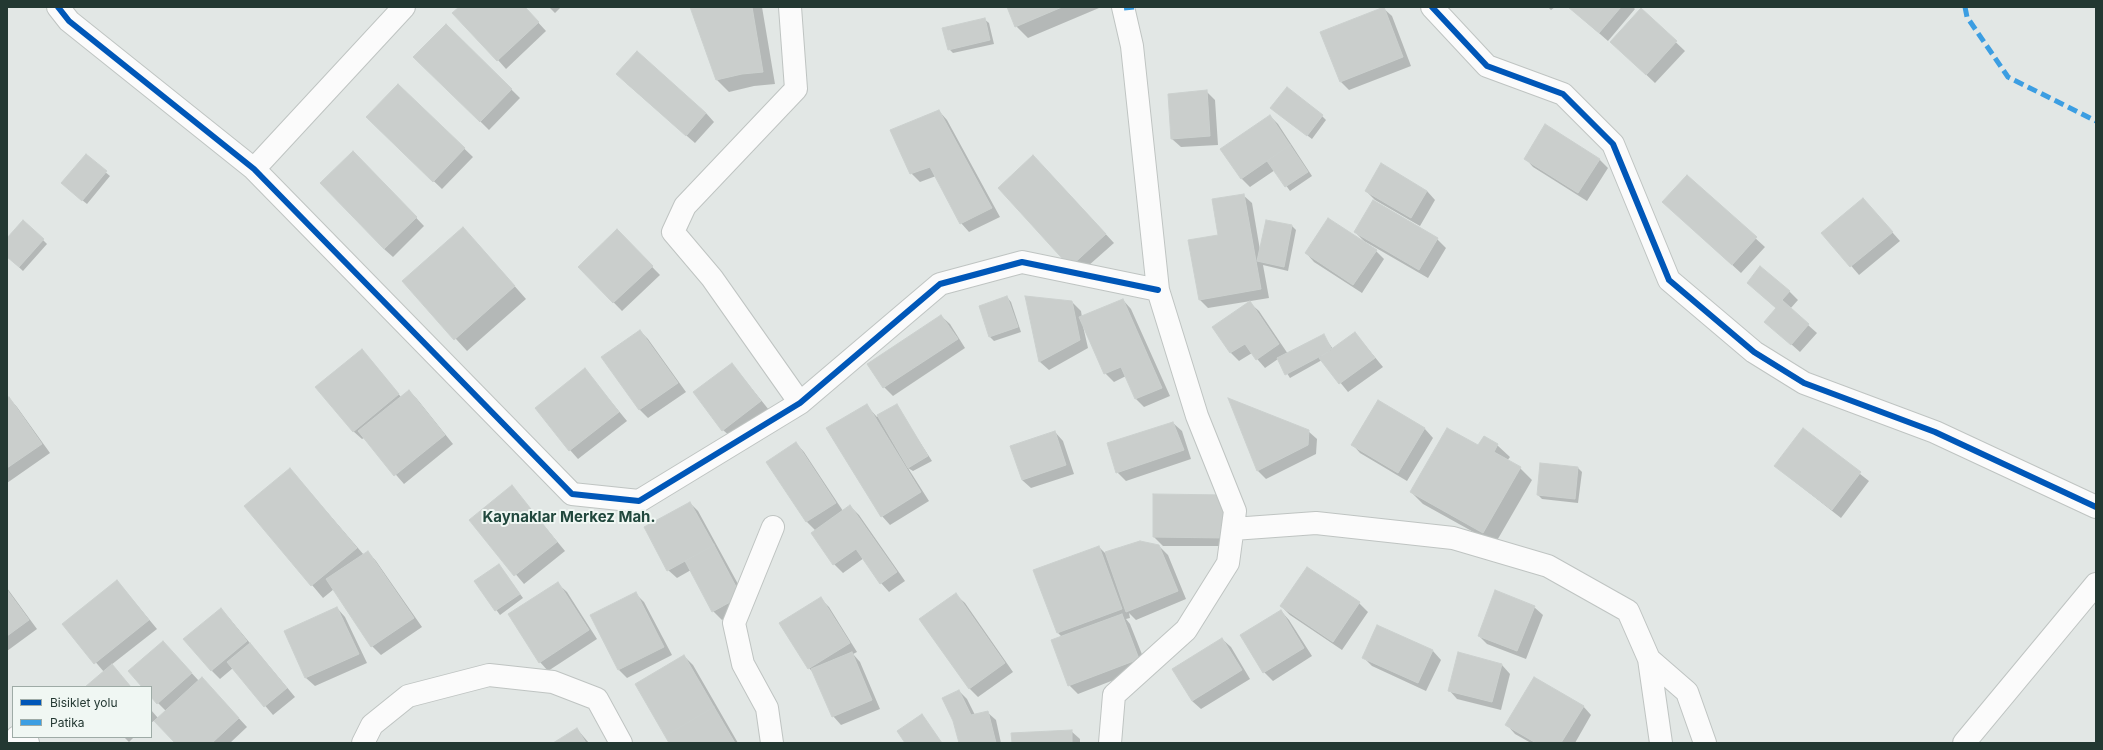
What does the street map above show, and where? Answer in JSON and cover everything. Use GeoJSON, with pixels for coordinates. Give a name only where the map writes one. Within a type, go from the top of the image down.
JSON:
{"type":"FeatureCollection","features":[{"type":"Feature","properties":{"kind":"street"},"geometry":{"type":"LineString","coordinates":[[58,7],[68,21],[254,169],[572,494],[639,501],[800,403],[940,284],[1022,262],[1158,290]]}},
{"type":"Feature","properties":{"kind":"street"},"geometry":{"type":"LineString","coordinates":[[254,169],[404,7]]}},
{"type":"Feature","properties":{"kind":"street"},"geometry":{"type":"LineString","coordinates":[[790,7],[796,89],[685,206],[673,232],[712,278],[800,403]]}},
{"type":"Feature","properties":{"kind":"street"},"geometry":{"type":"LineString","coordinates":[[1110,743],[1114,695],[1186,630],[1228,564],[1235,512],[1197,416],[1158,290],[1127,7]]}},
{"type":"Feature","properties":{"kind":"street"},"geometry":{"type":"LineString","coordinates":[[1432,7],[1487,66],[1563,94],[1613,144],[1669,280],[1754,352],[1804,383],[1935,432],[2096,507]]}},
{"type":"Feature","properties":{"kind":"street"},"geometry":{"type":"LineString","coordinates":[[1233,529],[1316,523],[1453,538],[1548,566],[1628,611],[1649,659],[1661,743]]}},
{"type":"Feature","properties":{"kind":"street"},"geometry":{"type":"LineString","coordinates":[[772,743],[767,708],[743,664],[734,623],[773,527]]}},
{"type":"Feature","properties":{"kind":"street"},"geometry":{"type":"LineString","coordinates":[[1964,743],[2096,584]]}},
{"type":"Feature","properties":{"kind":"street"},"geometry":{"type":"LineString","coordinates":[[1649,659],[1687,692],[1705,743]]}},
{"type":"Feature","properties":{"kind":"street"},"geometry":{"type":"LineString","coordinates":[[363,743],[372,726],[408,696],[489,675],[553,682],[597,699],[621,743]]}},
{"type":"Feature","properties":{"kind":"street"},"geometry":{"type":"LineString","coordinates":[[19,738],[28,743]]}},
{"type":"Feature","properties":{"kind":"building"},"geometry":{"type":"Polygon","coordinates":[[[459,7],[525,7],[539,22],[497,61],[452,13],[459,7]]]}},
{"type":"Feature","properties":{"kind":"building"},"geometry":{"type":"Polygon","coordinates":[[[690,7],[752,7],[763,72],[742,74],[716,80],[690,7]]]}},
{"type":"Feature","properties":{"kind":"building"},"geometry":{"type":"Polygon","coordinates":[[[1007,7],[1062,7],[1015,27],[1007,7]]]}},
{"type":"Feature","properties":{"kind":"building"},"geometry":{"type":"Polygon","coordinates":[[[1384,7],[1403,57],[1340,82],[1320,32],[1384,7]]]}},
{"type":"Feature","properties":{"kind":"building"},"geometry":{"type":"Polygon","coordinates":[[[1568,7],[1621,7],[1599,33],[1568,7]]]}},
{"type":"Feature","properties":{"kind":"building"},"geometry":{"type":"Polygon","coordinates":[[[1641,8],[1677,41],[1646,75],[1610,42],[1641,8]]]}},
{"type":"Feature","properties":{"kind":"building"},"geometry":{"type":"Polygon","coordinates":[[[985,18],[990,40],[948,50],[942,28],[985,18]]]}},
{"type":"Feature","properties":{"kind":"building"},"geometry":{"type":"Polygon","coordinates":[[[446,24],[512,89],[480,122],[413,57],[446,24]]]}},
{"type":"Feature","properties":{"kind":"building"},"geometry":{"type":"Polygon","coordinates":[[[637,51],[706,113],[686,136],[616,74],[637,51]]]}},
{"type":"Feature","properties":{"kind":"building"},"geometry":{"type":"Polygon","coordinates":[[[398,84],[465,148],[433,182],[366,117],[398,84]]]}},
{"type":"Feature","properties":{"kind":"building"},"geometry":{"type":"Polygon","coordinates":[[[1287,87],[1323,115],[1307,136],[1270,108],[1287,87]]]}},
{"type":"Feature","properties":{"kind":"building"},"geometry":{"type":"Polygon","coordinates":[[[1207,90],[1210,136],[1171,139],[1168,94],[1207,90]]]}},
{"type":"Feature","properties":{"kind":"building"},"geometry":{"type":"Polygon","coordinates":[[[939,110],[992,208],[960,224],[930,167],[910,174],[890,130],[939,110]]]}},
{"type":"Feature","properties":{"kind":"building"},"geometry":{"type":"Polygon","coordinates":[[[1270,115],[1290,145],[1241,179],[1220,149],[1270,115]]]}},
{"type":"Feature","properties":{"kind":"building"},"geometry":{"type":"Polygon","coordinates":[[[1545,124],[1600,159],[1578,193],[1524,159],[1545,124]]]}},
{"type":"Feature","properties":{"kind":"building"},"geometry":{"type":"Polygon","coordinates":[[[1290,145],[1308,172],[1285,187],[1267,161],[1290,145]]]}},
{"type":"Feature","properties":{"kind":"building"},"geometry":{"type":"Polygon","coordinates":[[[353,151],[417,217],[384,249],[320,183],[353,151]]]}},
{"type":"Feature","properties":{"kind":"building"},"geometry":{"type":"Polygon","coordinates":[[[86,154],[107,171],[82,201],[61,183],[86,154]]]}},
{"type":"Feature","properties":{"kind":"building"},"geometry":{"type":"Polygon","coordinates":[[[1033,155],[1106,234],[1070,267],[998,188],[1033,155]]]}},
{"type":"Feature","properties":{"kind":"building"},"geometry":{"type":"Polygon","coordinates":[[[1381,163],[1427,191],[1411,218],[1365,191],[1381,163]]]}},
{"type":"Feature","properties":{"kind":"building"},"geometry":{"type":"Polygon","coordinates":[[[1687,175],[1757,237],[1732,265],[1662,202],[1687,175]]]}},
{"type":"Feature","properties":{"kind":"building"},"geometry":{"type":"Polygon","coordinates":[[[1244,194],[1261,289],[1199,300],[1188,240],[1218,235],[1212,199],[1244,194]]]}},
{"type":"Feature","properties":{"kind":"building"},"geometry":{"type":"Polygon","coordinates":[[[1863,198],[1893,232],[1850,267],[1821,233],[1863,198]]]}},
{"type":"Feature","properties":{"kind":"building"},"geometry":{"type":"Polygon","coordinates":[[[1373,200],[1438,238],[1419,270],[1354,232],[1373,200]]]}},
{"type":"Feature","properties":{"kind":"building"},"geometry":{"type":"Polygon","coordinates":[[[1328,218],[1377,250],[1353,285],[1305,253],[1328,218]]]}},
{"type":"Feature","properties":{"kind":"building"},"geometry":{"type":"Polygon","coordinates":[[[23,220],[44,239],[19,267],[7,257],[7,238],[23,220]]]}},
{"type":"Feature","properties":{"kind":"building"},"geometry":{"type":"Polygon","coordinates":[[[1266,220],[1292,225],[1284,267],[1257,261],[1266,220]]]}},
{"type":"Feature","properties":{"kind":"building"},"geometry":{"type":"Polygon","coordinates":[[[463,227],[515,286],[454,340],[402,281],[463,227]]]}},
{"type":"Feature","properties":{"kind":"building"},"geometry":{"type":"Polygon","coordinates":[[[617,229],[653,266],[613,303],[578,267],[617,229]]]}},
{"type":"Feature","properties":{"kind":"building"},"geometry":{"type":"Polygon","coordinates":[[[1760,266],[1790,291],[1782,300],[1809,324],[1791,345],[1764,322],[1776,308],[1747,283],[1760,266]]]}},
{"type":"Feature","properties":{"kind":"building"},"geometry":{"type":"Polygon","coordinates":[[[1007,296],[1018,327],[989,337],[979,306],[1007,296]]]}},
{"type":"Feature","properties":{"kind":"building"},"geometry":{"type":"Polygon","coordinates":[[[1025,296],[1072,301],[1080,340],[1039,362],[1025,296]]]}},
{"type":"Feature","properties":{"kind":"building"},"geometry":{"type":"Polygon","coordinates":[[[1123,299],[1162,388],[1135,399],[1121,367],[1104,374],[1079,317],[1123,299]]]}},
{"type":"Feature","properties":{"kind":"building"},"geometry":{"type":"Polygon","coordinates":[[[1250,301],[1279,344],[1256,360],[1245,344],[1230,353],[1212,327],[1250,301]]]}},
{"type":"Feature","properties":{"kind":"building"},"geometry":{"type":"Polygon","coordinates":[[[941,315],[958,339],[883,388],[867,364],[941,315]]]}},
{"type":"Feature","properties":{"kind":"building"},"geometry":{"type":"Polygon","coordinates":[[[640,330],[678,383],[639,410],[601,357],[640,330]]]}},
{"type":"Feature","properties":{"kind":"building"},"geometry":{"type":"Polygon","coordinates":[[[1355,332],[1375,358],[1339,384],[1319,358],[1355,332]]]}},
{"type":"Feature","properties":{"kind":"building"},"geometry":{"type":"Polygon","coordinates":[[[1324,334],[1332,350],[1285,375],[1277,358],[1324,334]]]}},
{"type":"Feature","properties":{"kind":"building"},"geometry":{"type":"Polygon","coordinates":[[[362,349],[399,394],[353,432],[315,387],[362,349]]]}},
{"type":"Feature","properties":{"kind":"building"},"geometry":{"type":"Polygon","coordinates":[[[732,363],[761,401],[722,431],[693,392],[732,363]]]}},
{"type":"Feature","properties":{"kind":"building"},"geometry":{"type":"Polygon","coordinates":[[[585,368],[619,412],[569,451],[535,408],[585,368]]]}},
{"type":"Feature","properties":{"kind":"building"},"geometry":{"type":"Polygon","coordinates":[[[409,390],[445,435],[394,476],[358,431],[409,390]]]}},
{"type":"Feature","properties":{"kind":"building"},"geometry":{"type":"Polygon","coordinates":[[[9,397],[42,444],[7,468],[7,398],[9,397]]]}},
{"type":"Feature","properties":{"kind":"building"},"geometry":{"type":"Polygon","coordinates":[[[1228,398],[1309,430],[1308,445],[1257,471],[1228,398]]]}},
{"type":"Feature","properties":{"kind":"building"},"geometry":{"type":"Polygon","coordinates":[[[1378,400],[1425,428],[1398,473],[1351,445],[1378,400]]]}},
{"type":"Feature","properties":{"kind":"building"},"geometry":{"type":"Polygon","coordinates":[[[867,404],[921,492],[881,517],[826,428],[867,404]]]}},
{"type":"Feature","properties":{"kind":"building"},"geometry":{"type":"Polygon","coordinates":[[[897,404],[928,456],[908,468],[877,415],[897,404]]]}},
{"type":"Feature","properties":{"kind":"building"},"geometry":{"type":"Polygon","coordinates":[[[1173,422],[1184,450],[1116,473],[1107,443],[1173,422]]]}},
{"type":"Feature","properties":{"kind":"building"},"geometry":{"type":"Polygon","coordinates":[[[1447,428],[1478,445],[1484,436],[1498,444],[1494,452],[1521,467],[1483,533],[1410,492],[1447,428]]]}},
{"type":"Feature","properties":{"kind":"building"},"geometry":{"type":"Polygon","coordinates":[[[1803,428],[1861,472],[1832,510],[1774,466],[1803,428]]]}},
{"type":"Feature","properties":{"kind":"building"},"geometry":{"type":"Polygon","coordinates":[[[1055,431],[1066,465],[1022,480],[1010,446],[1055,431]]]}},
{"type":"Feature","properties":{"kind":"building"},"geometry":{"type":"Polygon","coordinates":[[[796,442],[836,503],[806,522],[766,462],[796,442]]]}},
{"type":"Feature","properties":{"kind":"building"},"geometry":{"type":"Polygon","coordinates":[[[1540,463],[1578,467],[1575,499],[1537,495],[1540,463]]]}},
{"type":"Feature","properties":{"kind":"building"},"geometry":{"type":"Polygon","coordinates":[[[290,468],[357,548],[311,586],[244,506],[290,468]]]}},
{"type":"Feature","properties":{"kind":"building"},"geometry":{"type":"Polygon","coordinates":[[[512,485],[557,542],[514,576],[469,520],[512,485]]]}},
{"type":"Feature","properties":{"kind":"building"},"geometry":{"type":"Polygon","coordinates":[[[1153,494],[1227,495],[1227,538],[1153,537],[1153,494]]]}},
{"type":"Feature","properties":{"kind":"building"},"geometry":{"type":"Polygon","coordinates":[[[690,502],[714,545],[667,571],[644,527],[690,502]]]}},
{"type":"Feature","properties":{"kind":"building"},"geometry":{"type":"Polygon","coordinates":[[[850,505],[897,572],[880,584],[856,549],[833,565],[811,533],[850,505]]]}},
{"type":"Feature","properties":{"kind":"building"},"geometry":{"type":"Polygon","coordinates":[[[1140,541],[1159,545],[1178,591],[1126,612],[1105,552],[1140,541]]]}},
{"type":"Feature","properties":{"kind":"building"},"geometry":{"type":"Polygon","coordinates":[[[714,545],[741,596],[712,612],[685,561],[714,545]]]}},
{"type":"Feature","properties":{"kind":"building"},"geometry":{"type":"Polygon","coordinates":[[[1099,546],[1122,609],[1057,633],[1033,570],[1099,546]]]}},
{"type":"Feature","properties":{"kind":"building"},"geometry":{"type":"Polygon","coordinates":[[[368,551],[414,618],[371,647],[326,579],[368,551]]]}},
{"type":"Feature","properties":{"kind":"building"},"geometry":{"type":"Polygon","coordinates":[[[499,564],[520,594],[495,611],[474,581],[499,564]]]}},
{"type":"Feature","properties":{"kind":"building"},"geometry":{"type":"Polygon","coordinates":[[[1307,567],[1360,602],[1333,642],[1280,606],[1307,567]]]}},
{"type":"Feature","properties":{"kind":"building"},"geometry":{"type":"Polygon","coordinates":[[[117,580],[149,620],[94,664],[62,624],[117,580]]]}},
{"type":"Feature","properties":{"kind":"building"},"geometry":{"type":"Polygon","coordinates":[[[558,582],[589,630],[539,663],[508,614],[558,582]]]}},
{"type":"Feature","properties":{"kind":"building"},"geometry":{"type":"Polygon","coordinates":[[[7,590],[29,620],[7,636],[7,590]]]}},
{"type":"Feature","properties":{"kind":"building"},"geometry":{"type":"Polygon","coordinates":[[[1495,590],[1535,606],[1517,651],[1478,636],[1495,590]]]}},
{"type":"Feature","properties":{"kind":"building"},"geometry":{"type":"Polygon","coordinates":[[[636,592],[664,647],[618,670],[590,615],[636,592]]]}},
{"type":"Feature","properties":{"kind":"building"},"geometry":{"type":"Polygon","coordinates":[[[956,593],[1005,663],[969,689],[919,619],[956,593]]]}},
{"type":"Feature","properties":{"kind":"building"},"geometry":{"type":"Polygon","coordinates":[[[821,597],[850,643],[808,669],[779,623],[821,597]]]}},
{"type":"Feature","properties":{"kind":"building"},"geometry":{"type":"Polygon","coordinates":[[[337,607],[359,654],[305,678],[284,631],[337,607]]]}},
{"type":"Feature","properties":{"kind":"building"},"geometry":{"type":"Polygon","coordinates":[[[221,608],[247,641],[211,671],[183,639],[221,608]]]}},
{"type":"Feature","properties":{"kind":"building"},"geometry":{"type":"Polygon","coordinates":[[[1281,610],[1304,648],[1263,673],[1240,635],[1281,610]]]}},
{"type":"Feature","properties":{"kind":"building"},"geometry":{"type":"Polygon","coordinates":[[[1122,614],[1139,659],[1068,686],[1051,640],[1122,614]]]}},
{"type":"Feature","properties":{"kind":"building"},"geometry":{"type":"Polygon","coordinates":[[[1377,625],[1433,650],[1418,683],[1362,658],[1377,625]]]}},
{"type":"Feature","properties":{"kind":"building"},"geometry":{"type":"Polygon","coordinates":[[[1222,638],[1242,670],[1192,701],[1172,669],[1222,638]]]}},
{"type":"Feature","properties":{"kind":"building"},"geometry":{"type":"Polygon","coordinates":[[[163,641],[192,673],[157,704],[152,698],[152,686],[141,686],[128,671],[163,641]]]}},
{"type":"Feature","properties":{"kind":"building"},"geometry":{"type":"Polygon","coordinates":[[[250,643],[287,688],[264,707],[227,662],[250,643]]]}},
{"type":"Feature","properties":{"kind":"building"},"geometry":{"type":"Polygon","coordinates":[[[852,652],[872,700],[832,717],[811,669],[852,652]]]}},
{"type":"Feature","properties":{"kind":"building"},"geometry":{"type":"Polygon","coordinates":[[[1458,652],[1502,664],[1492,702],[1448,691],[1458,652]]]}},
{"type":"Feature","properties":{"kind":"building"},"geometry":{"type":"Polygon","coordinates":[[[684,655],[714,707],[665,736],[635,684],[684,655]]]}},
{"type":"Feature","properties":{"kind":"building"},"geometry":{"type":"Polygon","coordinates":[[[112,664],[130,686],[86,686],[112,664]]]}},
{"type":"Feature","properties":{"kind":"building"},"geometry":{"type":"Polygon","coordinates":[[[202,677],[239,718],[212,743],[175,743],[154,721],[202,677]]]}},
{"type":"Feature","properties":{"kind":"building"},"geometry":{"type":"Polygon","coordinates":[[[1534,677],[1584,706],[1561,743],[1536,743],[1505,725],[1534,677]]]}},
{"type":"Feature","properties":{"kind":"building"},"geometry":{"type":"Polygon","coordinates":[[[959,690],[971,715],[988,711],[996,743],[959,743],[953,721],[942,698],[959,690]]]}},
{"type":"Feature","properties":{"kind":"building"},"geometry":{"type":"Polygon","coordinates":[[[714,707],[735,743],[669,743],[665,736],[714,707]]]}},
{"type":"Feature","properties":{"kind":"building"},"geometry":{"type":"Polygon","coordinates":[[[922,714],[942,743],[905,743],[897,731],[922,714]]]}},
{"type":"Feature","properties":{"kind":"building"},"geometry":{"type":"Polygon","coordinates":[[[577,728],[586,743],[553,743],[577,728]]]}},
{"type":"Feature","properties":{"kind":"building"},"geometry":{"type":"Polygon","coordinates":[[[1072,730],[1072,743],[1012,743],[1011,733],[1072,730]]]}},
{"type":"Feature","properties":{"kind":"marked path"},"geometry":{"type":"LineString","coordinates":[[1124,8],[1134,7]]}},
{"type":"Feature","properties":{"kind":"marked path"},"geometry":{"type":"LineString","coordinates":[[1965,7],[1967,17],[2008,77],[2096,121]]}},
{"type":"Feature","properties":{"kind":"cycle path"},"geometry":{"type":"LineString","coordinates":[[58,7],[69,21],[254,169],[572,494],[639,501],[800,403],[940,284],[1022,262],[1158,290]]}},
{"type":"Feature","properties":{"kind":"cycle path"},"geometry":{"type":"LineString","coordinates":[[1432,7],[1487,66],[1563,94],[1613,144],[1669,280],[1754,352],[1804,383],[1935,432],[2096,507]]}},
{"type":"Feature","properties":{"kind":"district","name":"Kaynaklar Merkez Mah."},"geometry":{"type":"Point","coordinates":[569,517]}}]}
